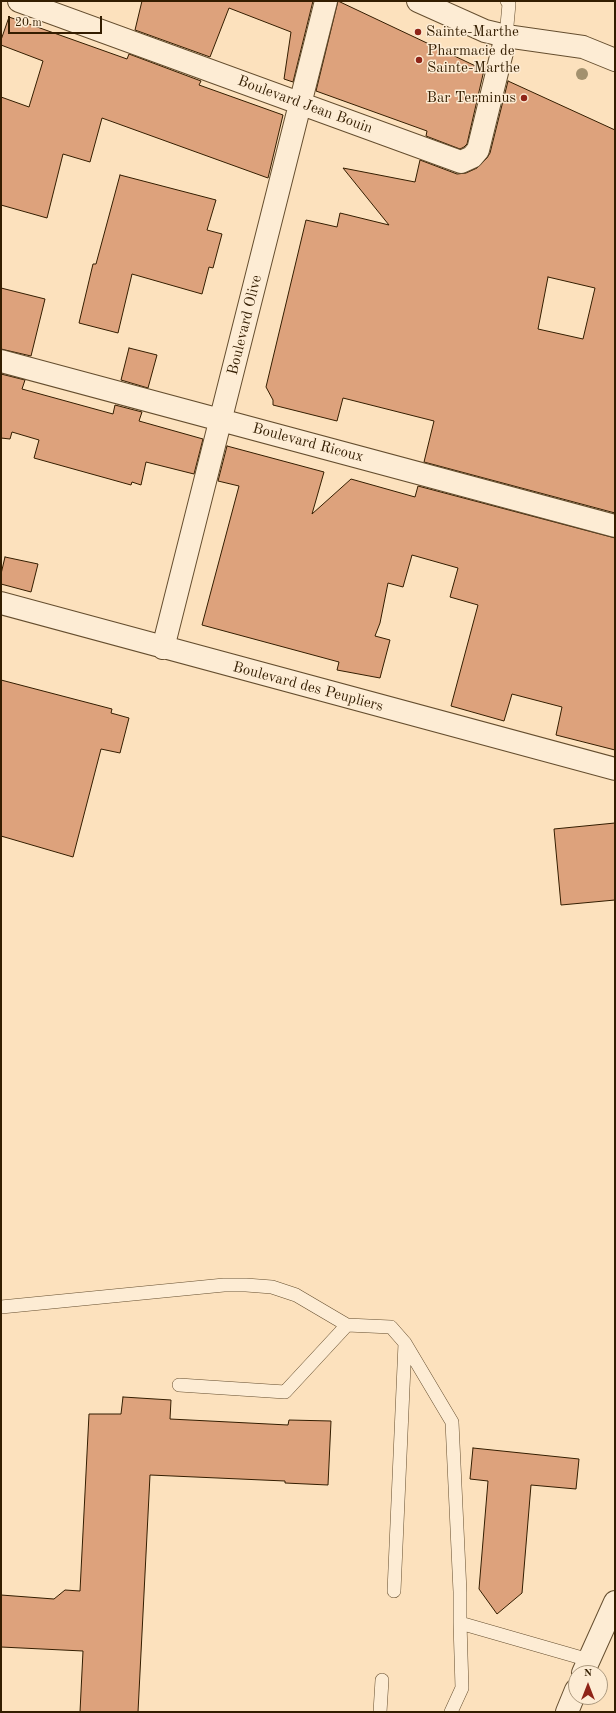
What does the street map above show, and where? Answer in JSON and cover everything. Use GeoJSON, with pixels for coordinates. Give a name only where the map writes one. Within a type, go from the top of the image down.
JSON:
{"type":"FeatureCollection","features":[{"type":"Feature","properties":{"kind":"street","name":"Boulevard Jean Bouin"},"geometry":{"type":"LineString","coordinates":[[20,1],[461,162],[472,157],[478,150],[506,36]]}},
{"type":"Feature","properties":{"kind":"street","name":"Boulevard Olive"},"geometry":{"type":"LineString","coordinates":[[163,648],[222,420],[326,1]]}},
{"type":"Feature","properties":{"kind":"street"},"geometry":{"type":"LineString","coordinates":[[418,1],[485,31],[506,36],[583,47],[615,60]]}},
{"type":"Feature","properties":{"kind":"street","name":"Boulevard Ricoux"},"geometry":{"type":"LineString","coordinates":[[1,361],[615,526]]}},
{"type":"Feature","properties":{"kind":"street","name":"Boulevard des Peupliers"},"geometry":{"type":"LineString","coordinates":[[1,604],[615,769]]}},
{"type":"Feature","properties":{"kind":"street"},"geometry":{"type":"LineString","coordinates":[[587,1665],[615,1602]]}},
{"type":"Feature","properties":{"kind":"lane"},"geometry":{"type":"LineString","coordinates":[[506,36],[509,4],[507,1]]}},
{"type":"Feature","properties":{"kind":"lane"},"geometry":{"type":"LineString","coordinates":[[1,1307],[224,1285],[272,1286],[296,1295],[346,1324],[391,1327],[405,1343],[452,1422],[460,1592],[462,1688],[451,1712]]}},
{"type":"Feature","properties":{"kind":"lane"},"geometry":{"type":"LineString","coordinates":[[179,1385],[285,1392],[346,1324]]}},
{"type":"Feature","properties":{"kind":"lane"},"geometry":{"type":"LineString","coordinates":[[394,1591],[405,1343]]}},
{"type":"Feature","properties":{"kind":"lane"},"geometry":{"type":"LineString","coordinates":[[460,1623],[580,1665]]}},
{"type":"Feature","properties":{"kind":"lane"},"geometry":{"type":"LineString","coordinates":[[380,1712],[382,1680]]}},
{"type":"Feature","properties":{"kind":"building"},"geometry":{"type":"Polygon","coordinates":[[[142,1],[313,1],[293,82],[284,79],[291,32],[229,8],[210,57],[135,30],[142,1]]]}},
{"type":"Feature","properties":{"kind":"building"},"geometry":{"type":"Polygon","coordinates":[[[338,1],[484,70],[467,144],[464,147],[460,149],[426,136],[427,131],[316,91],[338,1]]]}},
{"type":"Feature","properties":{"kind":"building"},"geometry":{"type":"Polygon","coordinates":[[[9,17],[127,59],[129,54],[201,81],[199,85],[283,115],[268,178],[102,118],[90,162],[63,154],[47,218],[1,205],[1,97],[29,107],[43,61],[1,45],[1,40],[9,17]]]}},
{"type":"Feature","properties":{"kind":"building"},"geometry":{"type":"Polygon","coordinates":[[[508,81],[615,130],[615,513],[424,462],[434,421],[343,398],[337,421],[273,405],[273,400],[266,387],[306,220],[337,227],[340,213],[389,225],[343,168],[415,182],[420,160],[457,174],[466,173],[477,168],[490,153],[508,81]],[[548,277],[538,329],[583,339],[595,288],[548,277]]]}},
{"type":"Feature","properties":{"kind":"building"},"geometry":{"type":"Polygon","coordinates":[[[120,175],[216,200],[207,230],[222,234],[213,268],[209,267],[202,294],[132,274],[118,333],[79,323],[93,264],[96,264],[120,175]]]}},
{"type":"Feature","properties":{"kind":"building"},"geometry":{"type":"Polygon","coordinates":[[[1,288],[45,299],[31,356],[1,349],[1,288]]]}},
{"type":"Feature","properties":{"kind":"building"},"geometry":{"type":"Polygon","coordinates":[[[129,348],[157,355],[148,388],[121,380],[129,348]]]}},
{"type":"Feature","properties":{"kind":"building"},"geometry":{"type":"Polygon","coordinates":[[[1,374],[25,380],[22,389],[113,414],[115,405],[142,412],[139,421],[203,439],[194,474],[146,462],[141,485],[132,482],[131,485],[34,458],[39,440],[12,432],[10,439],[1,438],[1,374]]]}},
{"type":"Feature","properties":{"kind":"building"},"geometry":{"type":"Polygon","coordinates":[[[227,446],[324,472],[312,514],[351,479],[415,497],[418,486],[615,538],[615,750],[556,735],[562,707],[512,694],[504,721],[451,706],[478,605],[450,597],[458,568],[412,555],[403,587],[388,583],[380,623],[375,636],[390,640],[380,678],[337,670],[339,662],[202,625],[239,486],[218,481],[227,446]]]}},
{"type":"Feature","properties":{"kind":"building"},"geometry":{"type":"Polygon","coordinates":[[[5,557],[38,564],[31,592],[1,584],[1,574],[5,557]]]}},
{"type":"Feature","properties":{"kind":"building"},"geometry":{"type":"Polygon","coordinates":[[[1,680],[112,709],[111,713],[129,718],[120,753],[101,749],[73,857],[1,836],[1,680]]]}},
{"type":"Feature","properties":{"kind":"building"},"geometry":{"type":"Polygon","coordinates":[[[615,823],[615,900],[561,905],[554,829],[615,823]]]}},
{"type":"Feature","properties":{"kind":"building"},"geometry":{"type":"Polygon","coordinates":[[[123,1397],[171,1400],[170,1419],[288,1425],[289,1420],[331,1421],[328,1485],[285,1483],[285,1481],[150,1475],[138,1712],[80,1712],[83,1651],[1,1647],[1,1595],[54,1599],[65,1590],[80,1591],[89,1414],[121,1414],[123,1397]]]}},
{"type":"Feature","properties":{"kind":"building"},"geometry":{"type":"Polygon","coordinates":[[[473,1448],[579,1459],[576,1489],[531,1485],[522,1593],[497,1614],[479,1589],[488,1481],[470,1479],[473,1448]]]}},
{"type":"Feature","properties":{"kind":"place","name":"Sainte-Marthe"},"geometry":{"type":"Point","coordinates":[418,32]}},
{"type":"Feature","properties":{"kind":"place","name":"Pharmacie de Sainte-Marthe"},"geometry":{"type":"Point","coordinates":[419,60]}},
{"type":"Feature","properties":{"kind":"place","name":"Bar Terminus"},"geometry":{"type":"Point","coordinates":[524,98]}}]}
